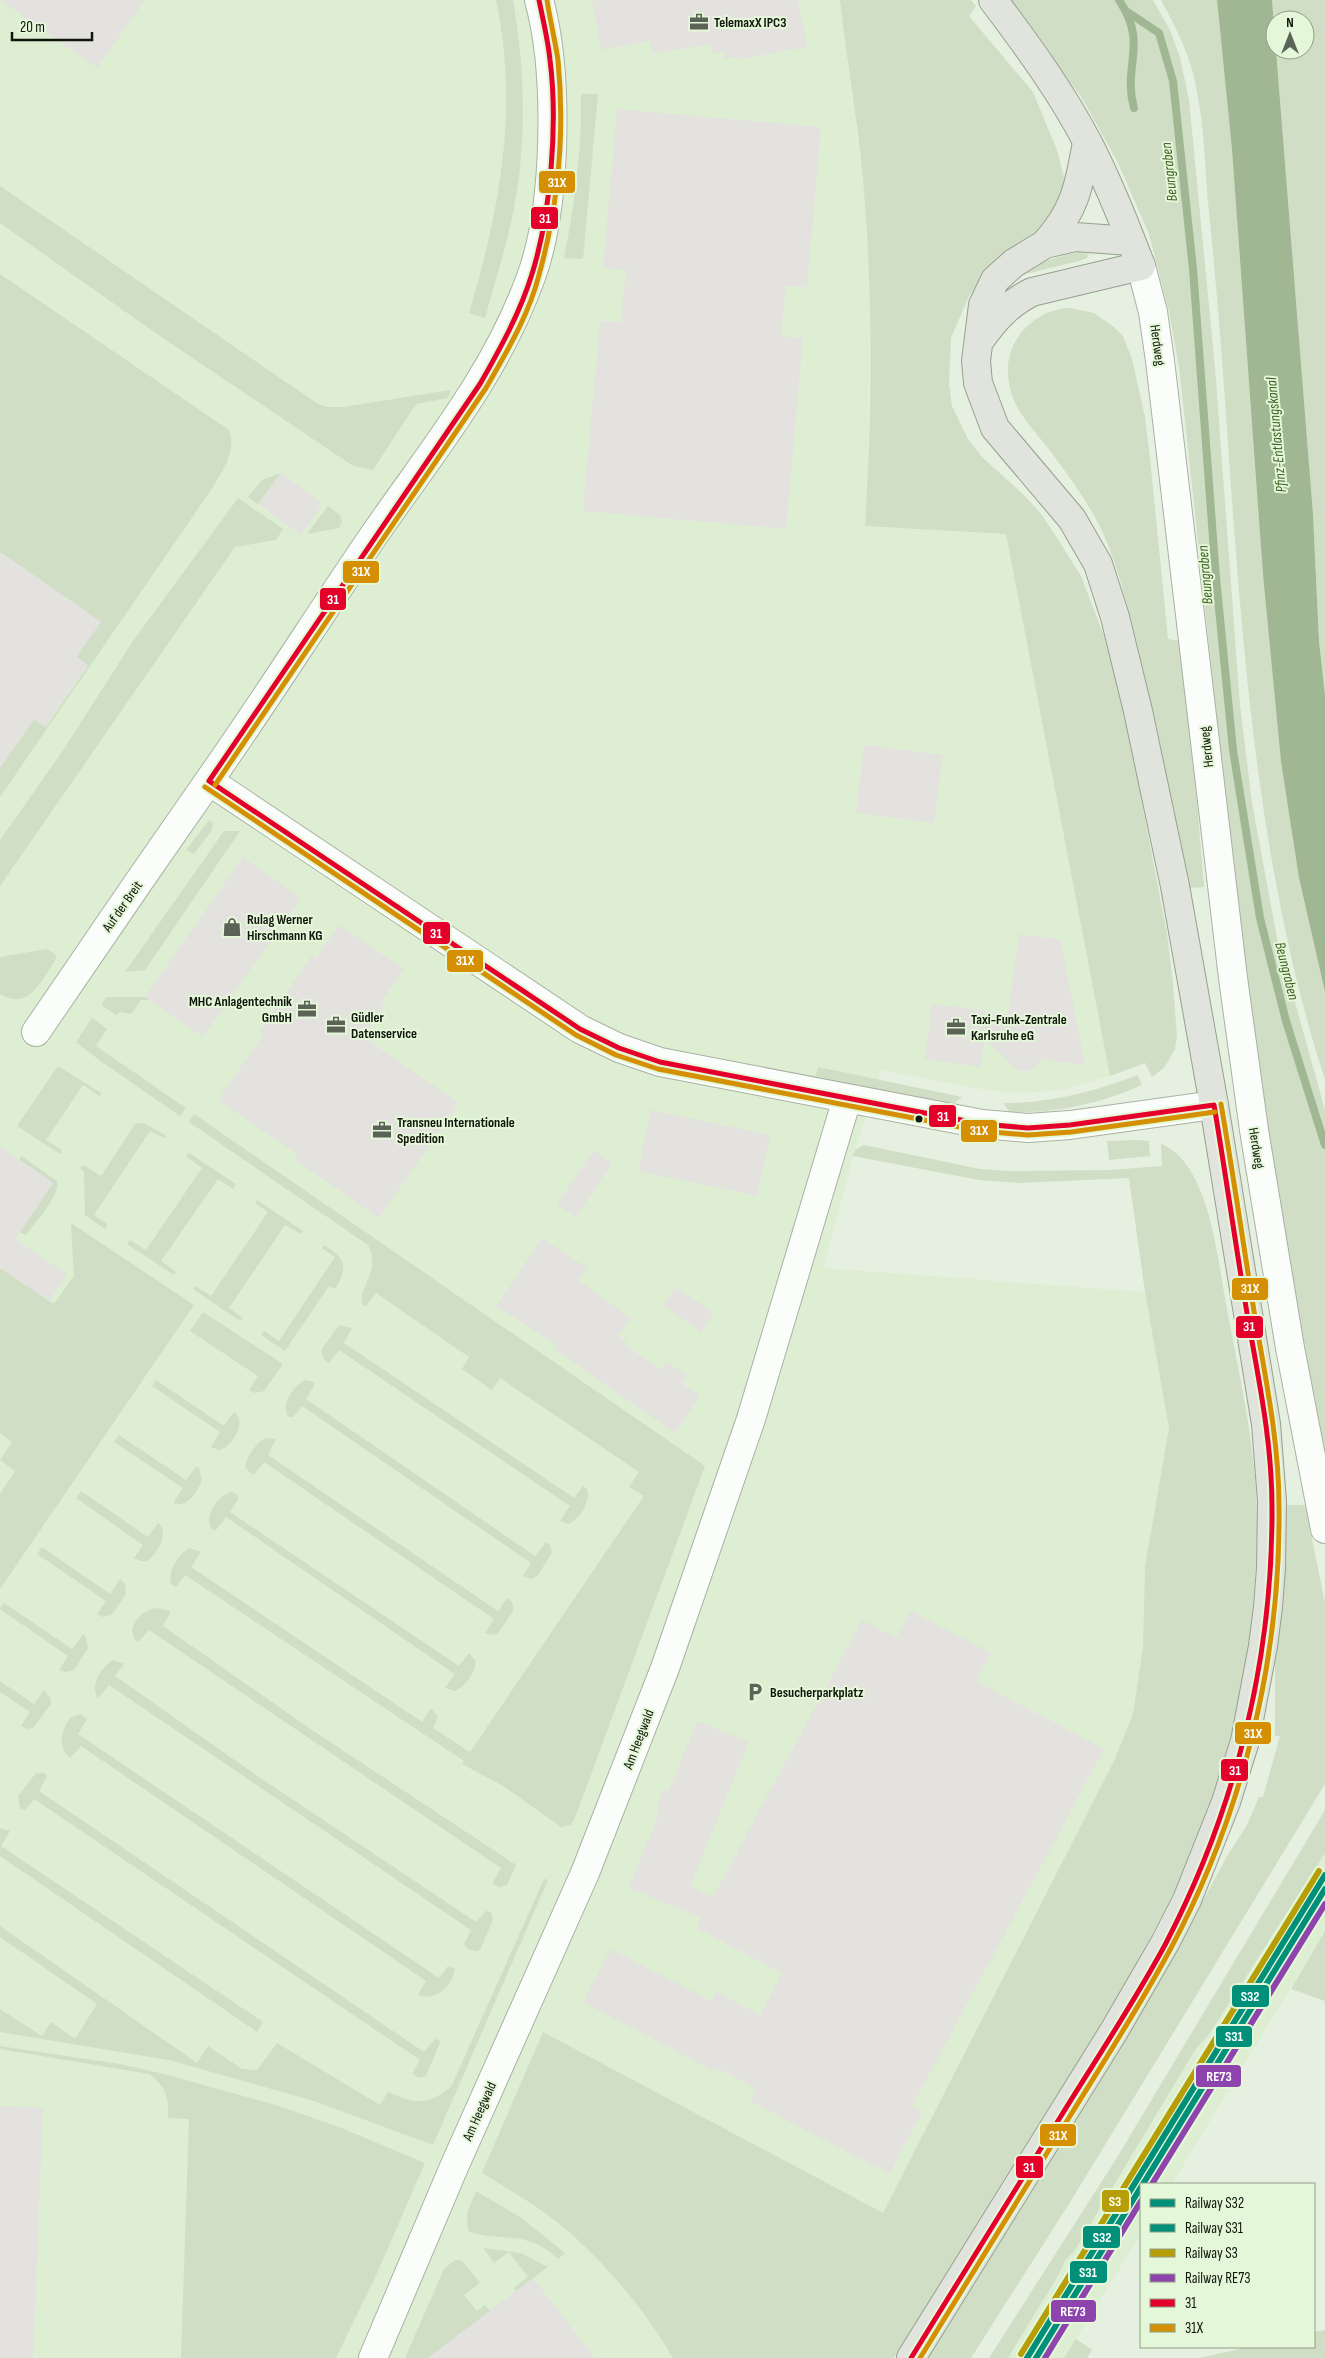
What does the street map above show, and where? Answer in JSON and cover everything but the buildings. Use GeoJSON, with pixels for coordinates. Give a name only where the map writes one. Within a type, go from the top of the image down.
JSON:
{"type":"FeatureCollection","features":[{"type":"Feature","properties":{"kind":"main road","name":"Herdweg"},"geometry":{"type":"LineString","coordinates":[[993,0],[1060,96],[1087,142],[1114,196],[1140,266]]}},
{"type":"Feature","properties":{"kind":"main road"},"geometry":{"type":"LineString","coordinates":[[1046,244],[1059,228],[1071,208],[1080,179],[1087,142]]}},
{"type":"Feature","properties":{"kind":"main road"},"geometry":{"type":"LineString","coordinates":[[911,2358],[1114,2031],[1165,1943],[1203,1864],[1226,1802],[1245,1741],[1263,1646],[1268,1607],[1271,1568],[1272,1501],[1266,1424],[1214,1104],[1175,886],[1115,617],[1098,564],[1084,537],[1062,507],[995,428],[978,383],[976,361],[983,305],[995,280],[1014,263],[1046,244],[1075,237],[1131,241]]}},
{"type":"Feature","properties":{"kind":"main road"},"geometry":{"type":"LineString","coordinates":[[980,340],[1001,312],[1016,300],[1032,292],[1140,266]]}},
{"type":"Feature","properties":{"kind":"street","name":"Auf der Breit"},"geometry":{"type":"LineString","coordinates":[[36,1032],[480,384],[510,330],[532,274],[548,196],[552,103],[550,60],[539,0]]}},
{"type":"Feature","properties":{"kind":"street","name":"Herdweg"},"geometry":{"type":"LineString","coordinates":[[1140,266],[1153,312],[1160,361],[1233,978],[1254,1130],[1290,1348],[1325,1529]]}},
{"type":"Feature","properties":{"kind":"street"},"geometry":{"type":"LineString","coordinates":[[209,781],[580,1029],[619,1048],[660,1062],[982,1124],[1028,1128],[1106,1121],[1214,1104]]}},
{"type":"Feature","properties":{"kind":"street","name":"Am Heegwald"},"geometry":{"type":"LineString","coordinates":[[373,2358],[454,2167],[585,1873],[662,1676],[751,1419],[847,1099]]}},
{"type":"Feature","properties":{"kind":"shaded area"},"geometry":{"type":"Polygon","coordinates":[[[0,0],[840,0],[864,191],[870,292],[868,476],[865,526],[1006,534],[1110,1076],[1061,1090],[1019,1093],[986,1090],[881,1070],[855,1150],[823,1268],[1145,1292],[1169,1428],[1145,1566],[1143,1647],[1133,1714],[1114,1761],[883,2214],[800,2358],[0,2358],[0,0]]]}},
{"type":"Feature","properties":{"kind":"shaded area"},"geometry":{"type":"Polygon","coordinates":[[[496,0],[513,0],[522,78],[523,130],[514,208],[485,318],[469,313],[490,235],[503,158],[506,80],[503,40],[496,0]]]}},
{"type":"Feature","properties":{"kind":"shaded area"},"geometry":{"type":"Polygon","coordinates":[[[840,0],[971,0],[976,6],[969,16],[1033,92],[1057,150],[1067,189],[1062,203],[1038,232],[985,273],[969,296],[951,338],[949,384],[952,406],[968,439],[982,457],[1023,494],[1042,515],[1081,576],[1104,636],[1125,713],[1167,934],[1173,983],[1177,1036],[1175,1049],[1164,1068],[1152,1077],[1145,1063],[1110,1076],[1006,534],[865,526],[870,401],[869,276],[862,168],[840,0]]]}},
{"type":"Feature","properties":{"kind":"shaded area"},"geometry":{"type":"Polygon","coordinates":[[[1007,0],[1153,0],[1170,30],[1180,57],[1189,100],[1215,367],[1240,705],[1252,803],[1277,938],[1325,1110],[1325,1462],[1268,1138],[1253,1029],[1223,781],[1179,367],[1169,312],[1149,234],[1118,163],[1082,98],[1007,0]]]}},
{"type":"Feature","properties":{"kind":"shaded area"},"geometry":{"type":"Polygon","coordinates":[[[1161,0],[1217,0],[1232,150],[1263,575],[1281,762],[1299,878],[1325,992],[1325,1080],[1302,1003],[1284,924],[1269,845],[1257,765],[1240,605],[1220,328],[1200,107],[1188,56],[1161,0]]]}},
{"type":"Feature","properties":{"kind":"shaded area"},"geometry":{"type":"Polygon","coordinates":[[[1272,0],[1325,0],[1325,695],[1319,641],[1313,514],[1277,60],[1315,60],[1315,10],[1273,10],[1272,0]]]}},
{"type":"Feature","properties":{"kind":"shaded area"},"geometry":{"type":"Polygon","coordinates":[[[581,94],[598,94],[583,259],[564,258],[577,176],[581,94]]]}},
{"type":"Feature","properties":{"kind":"shaded area"},"geometry":{"type":"Polygon","coordinates":[[[0,186],[318,404],[328,407],[343,407],[451,390],[448,398],[416,404],[373,470],[353,466],[154,332],[0,223],[0,186]]]}},
{"type":"Feature","properties":{"kind":"shaded area"},"geometry":{"type":"Polygon","coordinates":[[[1079,252],[1089,254],[1087,258],[1079,261],[1022,275],[1021,273],[1049,260],[1079,252]]]}},
{"type":"Feature","properties":{"kind":"shaded area"},"geometry":{"type":"Polygon","coordinates":[[[0,274],[229,430],[231,445],[225,467],[213,487],[0,797],[0,768],[34,719],[46,727],[88,666],[76,657],[101,622],[0,552],[0,274]]]}},
{"type":"Feature","properties":{"kind":"shaded area"},"geometry":{"type":"Polygon","coordinates":[[[1070,308],[1094,313],[1114,327],[1123,336],[1132,359],[1145,417],[1168,639],[1179,641],[1196,790],[1204,887],[1187,888],[1173,807],[1150,700],[1128,609],[1103,532],[1083,497],[1017,407],[1010,387],[1008,362],[1017,338],[1035,320],[1057,310],[1070,308]]]}},
{"type":"Feature","properties":{"kind":"shaded area"},"geometry":{"type":"Polygon","coordinates":[[[281,473],[258,504],[248,497],[262,480],[281,473]]]}},
{"type":"Feature","properties":{"kind":"shaded area"},"geometry":{"type":"Polygon","coordinates":[[[238,498],[283,529],[276,540],[235,547],[0,886],[0,840],[62,752],[133,641],[238,498]]]}},
{"type":"Feature","properties":{"kind":"shaded area"},"geometry":{"type":"Polygon","coordinates":[[[328,506],[340,515],[342,521],[339,528],[307,534],[328,506]]]}},
{"type":"Feature","properties":{"kind":"shaded area"},"geometry":{"type":"Polygon","coordinates":[[[209,820],[213,822],[212,830],[194,854],[186,850],[209,820]]]}},
{"type":"Feature","properties":{"kind":"shaded area"},"geometry":{"type":"Polygon","coordinates":[[[224,831],[240,831],[145,970],[125,972],[224,831]]]}},
{"type":"Feature","properties":{"kind":"shaded area"},"geometry":{"type":"Polygon","coordinates":[[[47,949],[55,954],[56,959],[34,991],[19,999],[0,994],[0,957],[47,949]]]}},
{"type":"Feature","properties":{"kind":"shaded area"},"geometry":{"type":"Polygon","coordinates":[[[107,997],[145,997],[150,1000],[141,1000],[131,1014],[119,1012],[116,1015],[101,1005],[107,997]]]}},
{"type":"Feature","properties":{"kind":"shaded area"},"geometry":{"type":"Polygon","coordinates":[[[92,1018],[107,1029],[96,1046],[186,1108],[180,1116],[76,1042],[92,1018]]]}},
{"type":"Feature","properties":{"kind":"shaded area"},"geometry":{"type":"Polygon","coordinates":[[[58,1066],[101,1093],[100,1096],[83,1085],[46,1140],[62,1150],[60,1154],[17,1126],[58,1066]]]}},
{"type":"Feature","properties":{"kind":"shaded area"},"geometry":{"type":"Polygon","coordinates":[[[818,1067],[962,1097],[952,1105],[816,1076],[818,1067]]]}},
{"type":"Feature","properties":{"kind":"shaded area"},"geometry":{"type":"Polygon","coordinates":[[[1138,1075],[1142,1085],[1111,1097],[1078,1106],[1044,1111],[1010,1112],[1003,1103],[1056,1099],[1105,1087],[1138,1075]]]}},
{"type":"Feature","properties":{"kind":"shaded area"},"geometry":{"type":"Polygon","coordinates":[[[194,1114],[705,1466],[571,1825],[561,1827],[503,1786],[462,1764],[464,1761],[185,1575],[176,1587],[171,1584],[172,1569],[182,1554],[190,1548],[201,1552],[191,1567],[422,1722],[431,1708],[438,1717],[433,1728],[470,1752],[644,1496],[629,1487],[639,1472],[500,1378],[492,1390],[462,1369],[469,1357],[376,1293],[364,1306],[362,1295],[372,1264],[372,1255],[368,1245],[189,1122],[194,1114]]]}},
{"type":"Feature","properties":{"kind":"shaded area"},"geometry":{"type":"Polygon","coordinates":[[[144,1123],[165,1135],[166,1139],[150,1131],[94,1215],[107,1224],[105,1229],[85,1215],[84,1171],[80,1168],[83,1165],[101,1176],[135,1124],[144,1123]]]}},
{"type":"Feature","properties":{"kind":"shaded area"},"geometry":{"type":"Polygon","coordinates":[[[1107,1141],[1149,1141],[1150,1156],[1109,1160],[1107,1141]]]}},
{"type":"Feature","properties":{"kind":"shaded area"},"geometry":{"type":"Polygon","coordinates":[[[1161,1144],[1177,1154],[1190,1170],[1201,1191],[1215,1239],[1251,1440],[1256,1494],[1256,1561],[1249,1643],[1234,1724],[1211,1803],[1197,1841],[1171,1899],[1125,1982],[1032,2137],[894,2358],[673,2358],[632,2298],[608,2270],[571,2233],[547,2214],[482,2173],[543,2032],[883,2213],[1114,1761],[1133,1714],[1143,1647],[1145,1566],[1169,1428],[1145,1292],[1129,1178],[1020,1183],[979,1180],[853,1156],[855,1150],[864,1145],[980,1169],[1009,1171],[1110,1170],[1162,1166],[1161,1144]]]}},
{"type":"Feature","properties":{"kind":"shaded area"},"geometry":{"type":"Polygon","coordinates":[[[189,1153],[236,1184],[233,1189],[218,1179],[161,1261],[176,1272],[174,1275],[127,1244],[130,1240],[146,1250],[202,1168],[186,1156],[189,1153]]]}},
{"type":"Feature","properties":{"kind":"shaded area"},"geometry":{"type":"Polygon","coordinates":[[[21,1156],[57,1181],[57,1187],[51,1201],[26,1235],[20,1232],[53,1183],[19,1159],[21,1156]]]}},
{"type":"Feature","properties":{"kind":"shaded area"},"geometry":{"type":"Polygon","coordinates":[[[257,1200],[303,1231],[301,1234],[285,1225],[229,1308],[243,1318],[240,1321],[193,1289],[195,1286],[211,1296],[268,1212],[255,1203],[257,1200]]]}},
{"type":"Feature","properties":{"kind":"shaded area"},"geometry":{"type":"Polygon","coordinates":[[[71,1223],[194,1305],[0,1589],[0,1494],[15,1471],[0,1460],[12,1442],[0,1433],[0,1268],[54,1304],[74,1276],[71,1223]]]}},
{"type":"Feature","properties":{"kind":"shaded area"},"geometry":{"type":"Polygon","coordinates":[[[324,1245],[337,1254],[343,1264],[342,1275],[335,1289],[329,1286],[285,1351],[261,1335],[264,1331],[279,1341],[335,1257],[322,1248],[324,1245]]]}},
{"type":"Feature","properties":{"kind":"shaded area"},"geometry":{"type":"Polygon","coordinates":[[[203,1312],[283,1364],[264,1391],[255,1393],[249,1390],[258,1376],[190,1331],[203,1312]]]}},
{"type":"Feature","properties":{"kind":"shaded area"},"geometry":{"type":"Polygon","coordinates":[[[339,1325],[352,1328],[344,1343],[574,1498],[583,1486],[587,1489],[588,1494],[584,1510],[577,1519],[568,1524],[560,1521],[570,1506],[339,1350],[329,1363],[325,1361],[322,1349],[339,1325]]]}},
{"type":"Feature","properties":{"kind":"shaded area"},"geometry":{"type":"Polygon","coordinates":[[[156,1380],[224,1426],[234,1412],[238,1416],[239,1427],[229,1444],[219,1450],[211,1447],[220,1432],[152,1386],[156,1380]]]}},
{"type":"Feature","properties":{"kind":"shaded area"},"geometry":{"type":"Polygon","coordinates":[[[306,1380],[314,1382],[314,1386],[306,1399],[535,1556],[546,1542],[550,1545],[552,1553],[538,1575],[532,1579],[523,1576],[531,1563],[302,1406],[293,1417],[289,1417],[286,1413],[286,1408],[289,1396],[301,1382],[306,1380]]]}},
{"type":"Feature","properties":{"kind":"shaded area"},"geometry":{"type":"Polygon","coordinates":[[[119,1435],[186,1480],[196,1467],[199,1468],[202,1480],[192,1497],[184,1503],[175,1504],[174,1502],[183,1488],[114,1442],[119,1435]]]}},
{"type":"Feature","properties":{"kind":"shaded area"},"geometry":{"type":"Polygon","coordinates":[[[265,1438],[276,1439],[268,1455],[498,1611],[507,1598],[512,1602],[514,1609],[499,1632],[494,1635],[485,1633],[494,1619],[264,1462],[254,1475],[247,1470],[246,1462],[258,1443],[265,1438]]]}},
{"type":"Feature","properties":{"kind":"shaded area"},"geometry":{"type":"Polygon","coordinates":[[[81,1491],[148,1537],[158,1523],[162,1527],[163,1532],[160,1544],[154,1555],[146,1561],[134,1558],[143,1545],[76,1498],[81,1491]]]}},
{"type":"Feature","properties":{"kind":"shaded area"},"geometry":{"type":"Polygon","coordinates":[[[231,1492],[235,1493],[239,1498],[230,1512],[459,1666],[469,1653],[475,1660],[475,1664],[472,1674],[466,1682],[455,1691],[445,1688],[455,1674],[226,1517],[216,1530],[212,1530],[209,1519],[210,1513],[216,1502],[231,1492]]]}},
{"type":"Feature","properties":{"kind":"shaded area"},"geometry":{"type":"Polygon","coordinates":[[[1285,1505],[1305,1505],[1325,1603],[1325,1784],[1069,2204],[971,2358],[926,2358],[1173,1956],[1226,1858],[1247,1825],[1259,1797],[1263,1797],[1280,1736],[1275,1736],[1275,1654],[1286,1542],[1285,1505]]]}},
{"type":"Feature","properties":{"kind":"shaded area"},"geometry":{"type":"Polygon","coordinates":[[[42,1547],[110,1594],[120,1579],[125,1584],[126,1594],[112,1614],[103,1617],[97,1614],[106,1601],[37,1554],[42,1547]]]}},
{"type":"Feature","properties":{"kind":"shaded area"},"geometry":{"type":"Polygon","coordinates":[[[4,1603],[72,1649],[83,1634],[86,1637],[88,1648],[74,1670],[66,1672],[59,1670],[68,1656],[0,1609],[4,1603]]]}},
{"type":"Feature","properties":{"kind":"shaded area"},"geometry":{"type":"Polygon","coordinates":[[[157,1608],[171,1611],[163,1626],[309,1728],[516,1865],[507,1885],[499,1887],[492,1884],[501,1868],[149,1630],[138,1642],[134,1639],[132,1629],[136,1621],[145,1612],[157,1608]]]}},
{"type":"Feature","properties":{"kind":"shaded area"},"geometry":{"type":"Polygon","coordinates":[[[113,1660],[124,1664],[115,1676],[253,1773],[476,1922],[486,1911],[491,1912],[493,1920],[481,1948],[478,1951],[474,1951],[465,1946],[464,1944],[471,1930],[109,1685],[98,1698],[95,1688],[96,1682],[101,1671],[113,1660]]]}},
{"type":"Feature","properties":{"kind":"shaded area"},"geometry":{"type":"Polygon","coordinates":[[[0,1681],[34,1704],[44,1690],[50,1697],[51,1704],[33,1728],[28,1729],[21,1726],[30,1712],[0,1692],[0,1681]]]}},
{"type":"Feature","properties":{"kind":"shaded area"},"geometry":{"type":"Polygon","coordinates":[[[80,1714],[87,1719],[78,1734],[439,1978],[448,1966],[455,1969],[447,1987],[431,1996],[418,1995],[426,1981],[81,1746],[70,1758],[62,1743],[64,1728],[70,1718],[80,1714]]]}},
{"type":"Feature","properties":{"kind":"shaded area"},"geometry":{"type":"Polygon","coordinates":[[[36,1773],[44,1773],[47,1776],[39,1791],[424,2052],[434,2040],[440,2041],[426,2076],[420,2078],[412,2074],[420,2060],[34,1799],[25,1810],[20,1808],[18,1796],[36,1773]]]}},
{"type":"Feature","properties":{"kind":"shaded area"},"geometry":{"type":"Polygon","coordinates":[[[1325,1810],[1325,1853],[1210,2033],[1195,2050],[1075,2250],[1065,2261],[1008,2358],[989,2358],[1118,2156],[1325,1810]]]}},
{"type":"Feature","properties":{"kind":"shaded area"},"geometry":{"type":"Polygon","coordinates":[[[0,1828],[10,1831],[1,1846],[263,2022],[257,2032],[0,1856],[0,1828]]]}},
{"type":"Feature","properties":{"kind":"shaded area"},"geometry":{"type":"Polygon","coordinates":[[[1325,1853],[1325,1931],[1173,2183],[1140,2183],[1140,2236],[1076,2339],[1064,2358],[1008,2358],[1065,2261],[1075,2250],[1195,2050],[1210,2033],[1325,1853]]]}},
{"type":"Feature","properties":{"kind":"shaded area"},"geometry":{"type":"Polygon","coordinates":[[[544,1879],[548,1880],[433,2145],[314,2101],[169,2060],[0,2032],[0,2009],[42,2036],[51,2022],[75,2039],[97,2004],[0,1937],[0,1926],[197,2063],[208,2046],[242,2069],[257,2070],[277,2043],[380,2105],[388,2092],[413,2101],[428,2100],[451,2087],[544,1879]]]}},
{"type":"Feature","properties":{"kind":"shaded area"},"geometry":{"type":"Polygon","coordinates":[[[1325,1931],[1325,2001],[1291,1989],[1325,1931]]]}},
{"type":"Feature","properties":{"kind":"shaded area"},"geometry":{"type":"Polygon","coordinates":[[[0,2046],[120,2064],[160,2073],[279,2106],[339,2127],[425,2163],[378,2271],[336,2358],[181,2358],[189,2119],[168,2118],[167,2098],[163,2088],[149,2074],[0,2049],[0,2046]]]}},
{"type":"Feature","properties":{"kind":"shaded area"},"geometry":{"type":"Polygon","coordinates":[[[476,2191],[520,2217],[565,2253],[558,2259],[537,2244],[517,2238],[472,2233],[468,2230],[467,2213],[476,2191]]]}},
{"type":"Feature","properties":{"kind":"shaded area"},"geometry":{"type":"Polygon","coordinates":[[[483,2248],[521,2253],[548,2267],[516,2291],[514,2288],[528,2277],[509,2252],[494,2263],[483,2248]]]}},
{"type":"Feature","properties":{"kind":"shaded area"},"geometry":{"type":"Polygon","coordinates":[[[455,2260],[462,2261],[480,2283],[464,2295],[477,2311],[485,2305],[490,2311],[428,2358],[405,2358],[444,2269],[455,2260]]]}},
{"type":"Feature","properties":{"kind":"shaded area"},"geometry":{"type":"Polygon","coordinates":[[[1325,2330],[1325,2358],[1199,2358],[1244,2348],[1315,2348],[1315,2332],[1325,2330]]]}},
{"type":"Feature","properties":{"kind":"shaded area"},"geometry":{"type":"Polygon","coordinates":[[[1076,2339],[1092,2350],[1087,2358],[1064,2358],[1076,2339]]]}},
{"type":"Feature","properties":{"kind":"water","name":"Pfinz-Entlastungskanal"},"geometry":{"type":"Polygon","coordinates":[[[1217,0],[1272,0],[1273,10],[1265,10],[1265,60],[1277,60],[1313,514],[1319,641],[1325,695],[1325,992],[1299,878],[1281,762],[1263,575],[1232,150],[1217,0]]]}},
{"type":"Feature","properties":{"kind":"waterway","name":"Beungraben"},"geometry":{"type":"LineString","coordinates":[[1119,0],[1128,16],[1134,43],[1131,79],[1134,108]]}},
{"type":"Feature","properties":{"kind":"waterway","name":"Beungraben"},"geometry":{"type":"LineString","coordinates":[[1126,11],[1159,33],[1173,81],[1193,269],[1216,578],[1233,750],[1260,918],[1286,1021],[1325,1145]]}},
{"type":"Feature","properties":{"kind":"rail line","name":"S3"},"geometry":{"type":"LineString","coordinates":[[1021,2354],[1319,1871]]}},
{"type":"Feature","properties":{"kind":"rail line","name":"S32"},"geometry":{"type":"LineString","coordinates":[[1027,2358],[1325,1875]]}},
{"type":"Feature","properties":{"kind":"rail line","name":"S31"},"geometry":{"type":"LineString","coordinates":[[1144,2183],[1325,1889]]}},
{"type":"Feature","properties":{"kind":"rail line","name":"RE73"},"geometry":{"type":"LineString","coordinates":[[1153,2183],[1325,1904]]}},
{"type":"Feature","properties":{"kind":"rail line","name":"S31"},"geometry":{"type":"LineString","coordinates":[[1036,2358],[1140,2189]]}},
{"type":"Feature","properties":{"kind":"rail line","name":"RE73"},"geometry":{"type":"LineString","coordinates":[[1045,2358],[1140,2203]]}},
{"type":"Feature","properties":{"kind":"transit line","name":"31"},"geometry":{"type":"LineString","coordinates":[[209,781],[480,384],[522,303],[539,250],[544,224],[553,139],[550,60],[539,0]]}},
{"type":"Feature","properties":{"kind":"transit line","name":"31X"},"geometry":{"type":"LineString","coordinates":[[215,785],[486,388],[529,305],[546,249],[555,195],[560,141],[561,114],[558,60],[547,0]]}},
{"type":"Feature","properties":{"kind":"transit line","name":"31"},"geometry":{"type":"LineString","coordinates":[[209,781],[580,1029],[619,1048],[660,1062],[982,1124],[1028,1128],[1070,1125],[1214,1105]]}},
{"type":"Feature","properties":{"kind":"transit line","name":"31X"},"geometry":{"type":"LineString","coordinates":[[205,787],[576,1035],[616,1055],[658,1069],[981,1131],[1028,1135],[1071,1132],[1215,1112]]}},
{"type":"Feature","properties":{"kind":"transit line","name":"31X"},"geometry":{"type":"LineString","coordinates":[[920,2358],[1122,2033],[1171,1948],[1219,1844],[1253,1734],[1265,1677],[1273,1621],[1278,1563],[1279,1506],[1277,1457],[1271,1408],[1221,1104]]}},
{"type":"Feature","properties":{"kind":"transit line","name":"31"},"geometry":{"type":"LineString","coordinates":[[911,2358],[1128,2009],[1166,1943],[1191,1892],[1212,1839],[1231,1786],[1246,1731],[1266,1620],[1271,1564],[1272,1507],[1270,1459],[1214,1105]]}},
{"type":"Feature","properties":{"kind":"place","name":"TelemaxX IPC3"},"geometry":{"type":"Point","coordinates":[699,22]}},
{"type":"Feature","properties":{"kind":"place","name":"Rulag Werner Hirschmann KG"},"geometry":{"type":"Point","coordinates":[232,927]}},
{"type":"Feature","properties":{"kind":"place","name":"MHC Anlagentechnik GmbH"},"geometry":{"type":"Point","coordinates":[307,1009]}},
{"type":"Feature","properties":{"kind":"place","name":"Güdler Datenservice"},"geometry":{"type":"Point","coordinates":[336,1025]}},
{"type":"Feature","properties":{"kind":"place","name":"Taxi-Funk-Zentrale Karlsruhe eG"},"geometry":{"type":"Point","coordinates":[956,1027]}},
{"type":"Feature","properties":{"kind":"place","name":"Transneu Internationale Spedition"},"geometry":{"type":"Point","coordinates":[382,1130]}},
{"type":"Feature","properties":{"kind":"place","name":"Besucherparkplatz"},"geometry":{"type":"Point","coordinates":[755,1692]}}]}
